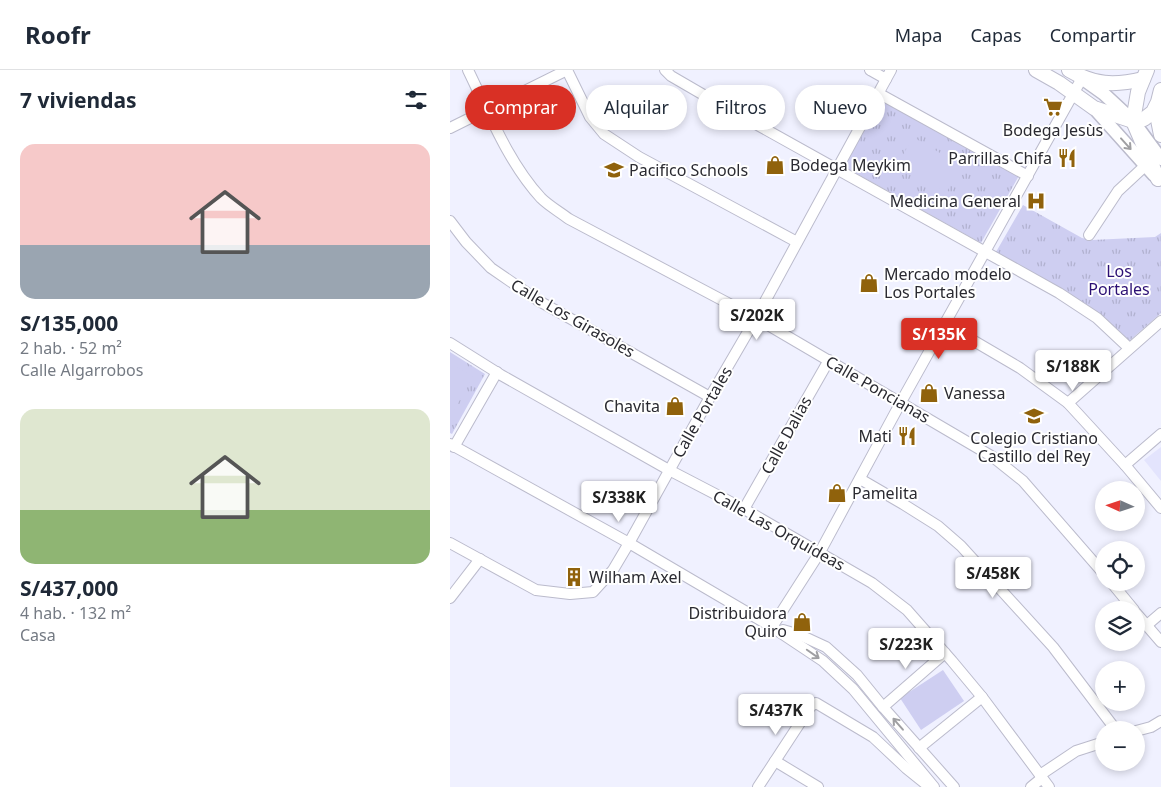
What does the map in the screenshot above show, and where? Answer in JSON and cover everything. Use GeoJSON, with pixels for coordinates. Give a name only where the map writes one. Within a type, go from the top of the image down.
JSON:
{"type":"FeatureCollection","features":[{"type":"Feature","properties":{"kind":"main road"},"geometry":{"type":"LineString","coordinates":[[1036,70],[1059,82],[1094,108],[1133,121],[1144,119],[1148,116],[1152,112],[1159,96]]}},
{"type":"Feature","properties":{"kind":"main road"},"geometry":{"type":"LineString","coordinates":[[1069,70],[1082,78],[1112,84],[1128,83],[1145,74]]}},
{"type":"Feature","properties":{"kind":"main road"},"geometry":{"type":"LineString","coordinates":[[1145,74],[1138,92],[1133,121],[1159,181]]}},
{"type":"Feature","properties":{"kind":"main road"},"geometry":{"type":"LineString","coordinates":[[1159,96],[1157,115],[1161,135]]}},
{"type":"Feature","properties":{"kind":"street","name":"Calle Poncianas"},"geometry":{"type":"LineString","coordinates":[[468,70],[475,85]]}},
{"type":"Feature","properties":{"kind":"street"},"geometry":{"type":"LineString","coordinates":[[536,85],[567,70],[590,116],[604,134],[639,157],[797,242]]}},
{"type":"Feature","properties":{"kind":"street"},"geometry":{"type":"LineString","coordinates":[[665,70],[671,76],[702,94],[984,253],[1021,270],[1097,318],[1130,348]]}},
{"type":"Feature","properties":{"kind":"street"},"geometry":{"type":"LineString","coordinates":[[870,70],[888,74]]}},
{"type":"Feature","properties":{"kind":"street"},"geometry":{"type":"LineString","coordinates":[[772,627],[820,552],[901,402],[1082,78],[1104,94],[1133,121],[1161,159]]}},
{"type":"Feature","properties":{"kind":"street"},"geometry":{"type":"LineString","coordinates":[[885,97],[1028,176]]}},
{"type":"Feature","properties":{"kind":"street"},"geometry":{"type":"LineString","coordinates":[[1094,108],[1159,181]]}},
{"type":"Feature","properties":{"kind":"street"},"geometry":{"type":"LineString","coordinates":[[450,128],[465,120]]}},
{"type":"Feature","properties":{"kind":"street","name":"Calle Poncianas"},"geometry":{"type":"LineString","coordinates":[[498,130],[524,178],[543,200],[569,219],[756,318],[993,457],[1023,481],[1095,564]]}},
{"type":"Feature","properties":{"kind":"street","name":"Calle Portales"},"geometry":{"type":"LineString","coordinates":[[480,559],[536,590],[551,593],[593,592],[613,570],[756,318],[858,130]]}},
{"type":"Feature","properties":{"kind":"street"},"geometry":{"type":"LineString","coordinates":[[1089,235],[1118,191],[1146,165]]}},
{"type":"Feature","properties":{"kind":"street","name":"Calle Los Girasoles"},"geometry":{"type":"LineString","coordinates":[[450,221],[466,242],[499,274],[539,301],[710,397]]}},
{"type":"Feature","properties":{"kind":"street"},"geometry":{"type":"LineString","coordinates":[[1068,403],[1161,321]]}},
{"type":"Feature","properties":{"kind":"street"},"geometry":{"type":"LineString","coordinates":[[945,324],[1020,368],[1068,403],[1125,465],[1161,508]]}},
{"type":"Feature","properties":{"kind":"street","name":"Calle Las Orquídeas"},"geometry":{"type":"LineString","coordinates":[[450,343],[497,372],[669,470],[744,509],[872,583],[907,610],[945,653],[982,697],[1049,787]]}},
{"type":"Feature","properties":{"kind":"street","name":"Calle Dalias"},"geometry":{"type":"LineString","coordinates":[[744,509],[829,360]]}},
{"type":"Feature","properties":{"kind":"street"},"geometry":{"type":"LineString","coordinates":[[497,372],[452,445],[629,543],[772,627],[823,662],[846,682],[934,787]]}},
{"type":"Feature","properties":{"kind":"street"},"geometry":{"type":"LineString","coordinates":[[1125,465],[1161,434]]}},
{"type":"Feature","properties":{"kind":"street"},"geometry":{"type":"LineString","coordinates":[[860,479],[938,526],[961,546],[1053,647],[1109,721]]}},
{"type":"Feature","properties":{"kind":"street"},"geometry":{"type":"LineString","coordinates":[[450,543],[480,559],[450,598]]}},
{"type":"Feature","properties":{"kind":"street"},"geometry":{"type":"LineString","coordinates":[[1118,591],[1127,601]]}},
{"type":"Feature","properties":{"kind":"street"},"geometry":{"type":"LineString","coordinates":[[1161,613],[1146,625],[1161,642]]}},
{"type":"Feature","properties":{"kind":"street"},"geometry":{"type":"LineString","coordinates":[[772,627],[800,635],[826,647],[858,675],[883,707],[954,787]]}},
{"type":"Feature","properties":{"kind":"street"},"geometry":{"type":"LineString","coordinates":[[883,707],[945,653]]}},
{"type":"Feature","properties":{"kind":"street"},"geometry":{"type":"LineString","coordinates":[[919,748],[982,697]]}},
{"type":"Feature","properties":{"kind":"street"},"geometry":{"type":"LineString","coordinates":[[758,787],[811,706],[816,704],[873,737],[906,768],[930,787]]}},
{"type":"Feature","properties":{"kind":"street"},"geometry":{"type":"LineString","coordinates":[[1145,729],[1161,721]]}},
{"type":"Feature","properties":{"kind":"street"},"geometry":{"type":"LineString","coordinates":[[1031,787],[1041,776],[1076,751],[1095,745]]}},
{"type":"Feature","properties":{"kind":"street"},"geometry":{"type":"LineString","coordinates":[[775,761],[818,787]]}},
{"type":"Feature","properties":{"kind":"street"},"geometry":{"type":"LineString","coordinates":[[800,775],[800,787]]}},
{"type":"Feature","properties":{"kind":"shaded area"},"geometry":{"type":"Polygon","coordinates":[[[1161,447],[1161,481],[1144,460],[1161,447]]]}},
{"type":"Feature","properties":{"kind":"green space"},"geometry":{"type":"Polygon","coordinates":[[[885,99],[1020,174],[981,243],[843,166],[862,130],[885,130],[885,99]]]}},
{"type":"Feature","properties":{"kind":"green space"},"geometry":{"type":"Polygon","coordinates":[[[913,137],[962,166],[946,193],[898,164],[913,137]]]}},
{"type":"Feature","properties":{"kind":"green space","name":"Los Portales"},"geometry":{"type":"Polygon","coordinates":[[[1023,205],[1082,238],[1092,240],[1155,237],[1161,233],[1161,313],[1129,341],[1082,304],[996,252],[1023,205]]]}},
{"type":"Feature","properties":{"kind":"green space"},"geometry":{"type":"Polygon","coordinates":[[[450,352],[485,374],[452,434],[450,433],[450,352]]]}},
{"type":"Feature","properties":{"kind":"green space"},"geometry":{"type":"Polygon","coordinates":[[[450,364],[473,376],[450,418],[450,364]]]}},
{"type":"Feature","properties":{"kind":"green space"},"geometry":{"type":"Polygon","coordinates":[[[943,670],[964,701],[921,730],[900,698],[943,670]]]}},
{"type":"Feature","properties":{"kind":"place","name":"Bodega Jesùs"},"geometry":{"type":"Point","coordinates":[1053,107]}},
{"type":"Feature","properties":{"kind":"place","name":"Parrillas Chifa"},"geometry":{"type":"Point","coordinates":[1067,158]}},
{"type":"Feature","properties":{"kind":"place","name":"Bodega Meykim"},"geometry":{"type":"Point","coordinates":[775,165]}},
{"type":"Feature","properties":{"kind":"place","name":"Pacifico Schools"},"geometry":{"type":"Point","coordinates":[614,170]}},
{"type":"Feature","properties":{"kind":"place","name":"Medicina General"},"geometry":{"type":"Point","coordinates":[1036,201]}},
{"type":"Feature","properties":{"kind":"place","name":"Mercado modelo Los Portales"},"geometry":{"type":"Point","coordinates":[869,283]}},
{"type":"Feature","properties":{"kind":"place","name":"Vanessa"},"geometry":{"type":"Point","coordinates":[929,393]}},
{"type":"Feature","properties":{"kind":"place","name":"Chavita"},"geometry":{"type":"Point","coordinates":[675,406]}},
{"type":"Feature","properties":{"kind":"place","name":"Colegio Cristiano Castillo del Rey"},"geometry":{"type":"Point","coordinates":[1034,416]}},
{"type":"Feature","properties":{"kind":"place","name":"Mati"},"geometry":{"type":"Point","coordinates":[907,436]}},
{"type":"Feature","properties":{"kind":"place","name":"Pamelita"},"geometry":{"type":"Point","coordinates":[837,493]}},
{"type":"Feature","properties":{"kind":"place","name":"Wilham Axel"},"geometry":{"type":"Point","coordinates":[574,577]}},
{"type":"Feature","properties":{"kind":"place","name":"Distribuidora Quiro"},"geometry":{"type":"Point","coordinates":[802,622]}}]}
